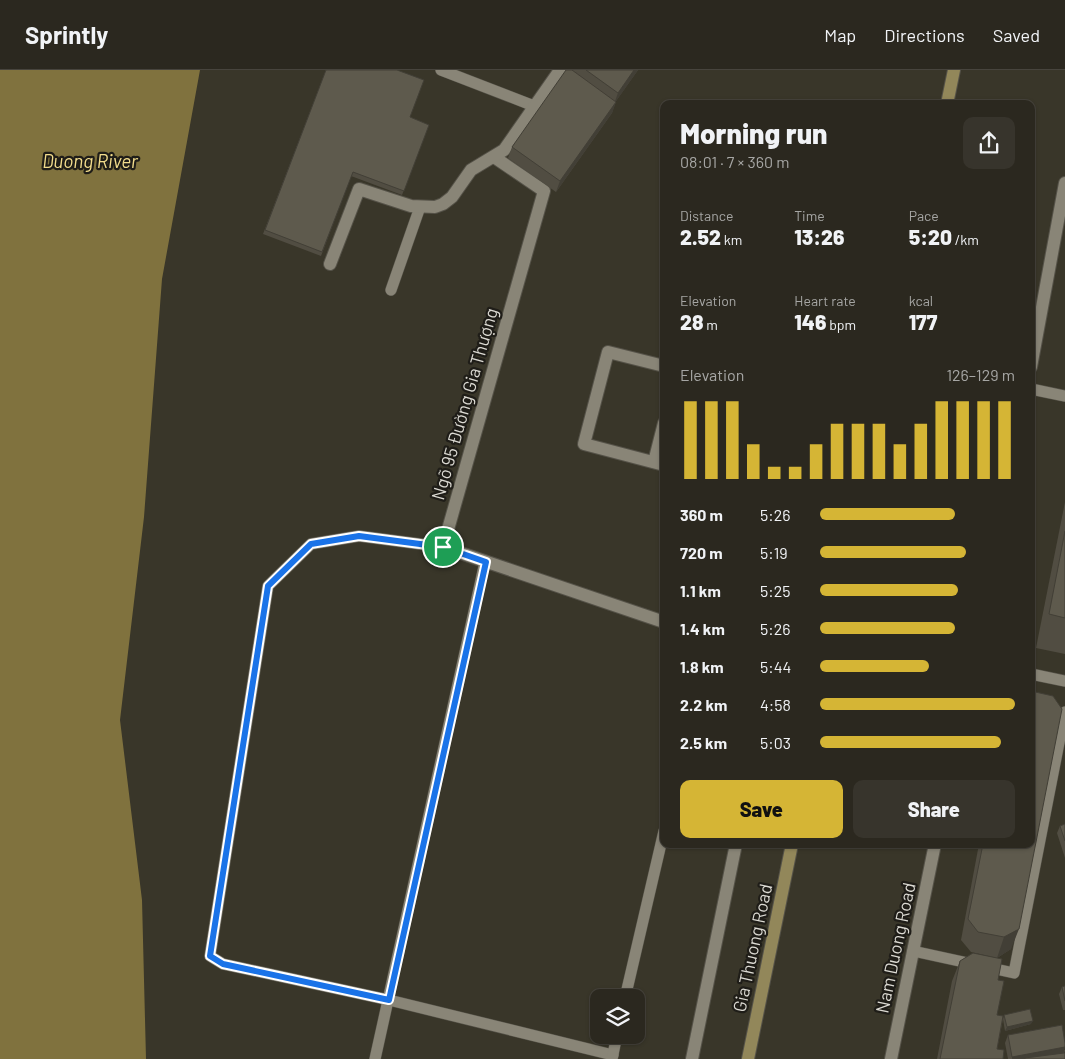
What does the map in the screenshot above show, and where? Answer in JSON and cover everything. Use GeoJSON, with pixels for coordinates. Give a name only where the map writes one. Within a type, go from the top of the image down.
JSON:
{"type":"FeatureCollection","features":[{"type":"Feature","properties":{"kind":"main road"},"geometry":{"type":"LineString","coordinates":[[948,100],[954,70]]}},
{"type":"Feature","properties":{"kind":"main road","name":"Gia Thuong Road"},"geometry":{"type":"LineString","coordinates":[[748,1059],[791,848]]}},
{"type":"Feature","properties":{"kind":"street"},"geometry":{"type":"LineString","coordinates":[[330,264],[359,190],[403,204],[420,207],[435,207],[444,204],[452,197],[471,170],[504,150],[560,70]]}},
{"type":"Feature","properties":{"kind":"street","name":"Ngõ 95 Đường Gia Thượng"},"geometry":{"type":"LineString","coordinates":[[443,547],[544,191],[494,157]]}},
{"type":"Feature","properties":{"kind":"street"},"geometry":{"type":"LineString","coordinates":[[1035,345],[1065,183]]}},
{"type":"Feature","properties":{"kind":"street"},"geometry":{"type":"LineString","coordinates":[[659,463],[584,444],[608,352],[660,365]]}},
{"type":"Feature","properties":{"kind":"street"},"geometry":{"type":"LineString","coordinates":[[443,547],[660,621]]}},
{"type":"Feature","properties":{"kind":"street"},"geometry":{"type":"LineString","coordinates":[[692,1059],[735,848]]}},
{"type":"Feature","properties":{"kind":"street","name":"Nam Duong Road"},"geometry":{"type":"LineString","coordinates":[[891,1059],[934,848]]}},
{"type":"Feature","properties":{"kind":"lane"},"geometry":{"type":"LineString","coordinates":[[441,70],[534,106]]}},
{"type":"Feature","properties":{"kind":"lane"},"geometry":{"type":"LineString","coordinates":[[391,290],[420,207]]}},
{"type":"Feature","properties":{"kind":"lane"},"geometry":{"type":"LineString","coordinates":[[1035,389],[1065,396]]}},
{"type":"Feature","properties":{"kind":"lane"},"geometry":{"type":"LineString","coordinates":[[443,547],[359,536],[311,544],[268,586],[210,956],[223,964],[389,1000],[613,1057],[615,1044]]}},
{"type":"Feature","properties":{"kind":"lane"},"geometry":{"type":"LineString","coordinates":[[376,1059],[486,562]]}},
{"type":"Feature","properties":{"kind":"lane"},"geometry":{"type":"LineString","coordinates":[[1035,675],[1065,681]]}},
{"type":"Feature","properties":{"kind":"lane"},"geometry":{"type":"LineString","coordinates":[[913,951],[1014,973],[1062,710]]}},
{"type":"Feature","properties":{"kind":"lane"},"geometry":{"type":"LineString","coordinates":[[628,989],[660,848]]}},
{"type":"Feature","properties":{"kind":"water","name":"Duong River"},"geometry":{"type":"Polygon","coordinates":[[[0,70],[200,70],[162,279],[144,517],[120,720],[142,900],[146,1059],[0,1059],[0,70]]]}},
{"type":"Feature","properties":{"kind":"building"},"geometry":{"type":"Polygon","coordinates":[[[326,70],[397,70],[424,80],[410,117],[429,125],[404,191],[353,172],[322,252],[265,230],[326,70]]]}},
{"type":"Feature","properties":{"kind":"building"},"geometry":{"type":"Polygon","coordinates":[[[566,70],[572,70],[616,102],[560,181],[512,147],[566,70]]]}},
{"type":"Feature","properties":{"kind":"building"},"geometry":{"type":"Polygon","coordinates":[[[586,70],[634,70],[618,93],[586,70]]]}},
{"type":"Feature","properties":{"kind":"building"},"geometry":{"type":"Polygon","coordinates":[[[1065,531],[1065,618],[1049,614],[1065,531]]]}},
{"type":"Feature","properties":{"kind":"building"},"geometry":{"type":"Polygon","coordinates":[[[1035,692],[1053,696],[1062,709],[1035,847],[1035,692]]]}},
{"type":"Feature","properties":{"kind":"building"},"geometry":{"type":"Polygon","coordinates":[[[1065,824],[1065,841],[1060,826],[1065,824]]]}},
{"type":"Feature","properties":{"kind":"building"},"geometry":{"type":"Polygon","coordinates":[[[982,848],[1035,848],[1019,929],[1004,937],[978,932],[968,919],[982,848]]]}},
{"type":"Feature","properties":{"kind":"building"},"geometry":{"type":"Polygon","coordinates":[[[973,953],[1002,959],[998,980],[1004,981],[997,1015],[1003,1016],[997,1049],[1004,1050],[1003,1059],[940,1059],[960,961],[973,953]]]}},
{"type":"Feature","properties":{"kind":"building"},"geometry":{"type":"Polygon","coordinates":[[[1065,986],[1065,1001],[1062,987],[1065,986]]]}},
{"type":"Feature","properties":{"kind":"building"},"geometry":{"type":"Polygon","coordinates":[[[1030,1009],[1033,1021],[1007,1027],[1004,1015],[1030,1009]]]}},
{"type":"Feature","properties":{"kind":"building"},"geometry":{"type":"Polygon","coordinates":[[[1062,1025],[1065,1047],[1012,1057],[1008,1035],[1062,1025]]]}},
{"type":"Feature","properties":{"kind":"building"},"geometry":{"type":"Polygon","coordinates":[[[1065,1053],[1065,1059],[1025,1059],[1025,1058],[1065,1053]]]}},
{"type":"Feature","properties":{"kind":"route"},"geometry":{"type":"LineString","coordinates":[[359,536],[443,547],[486,562],[389,1000],[223,964],[210,956],[268,586],[311,544],[359,536]]}}]}
